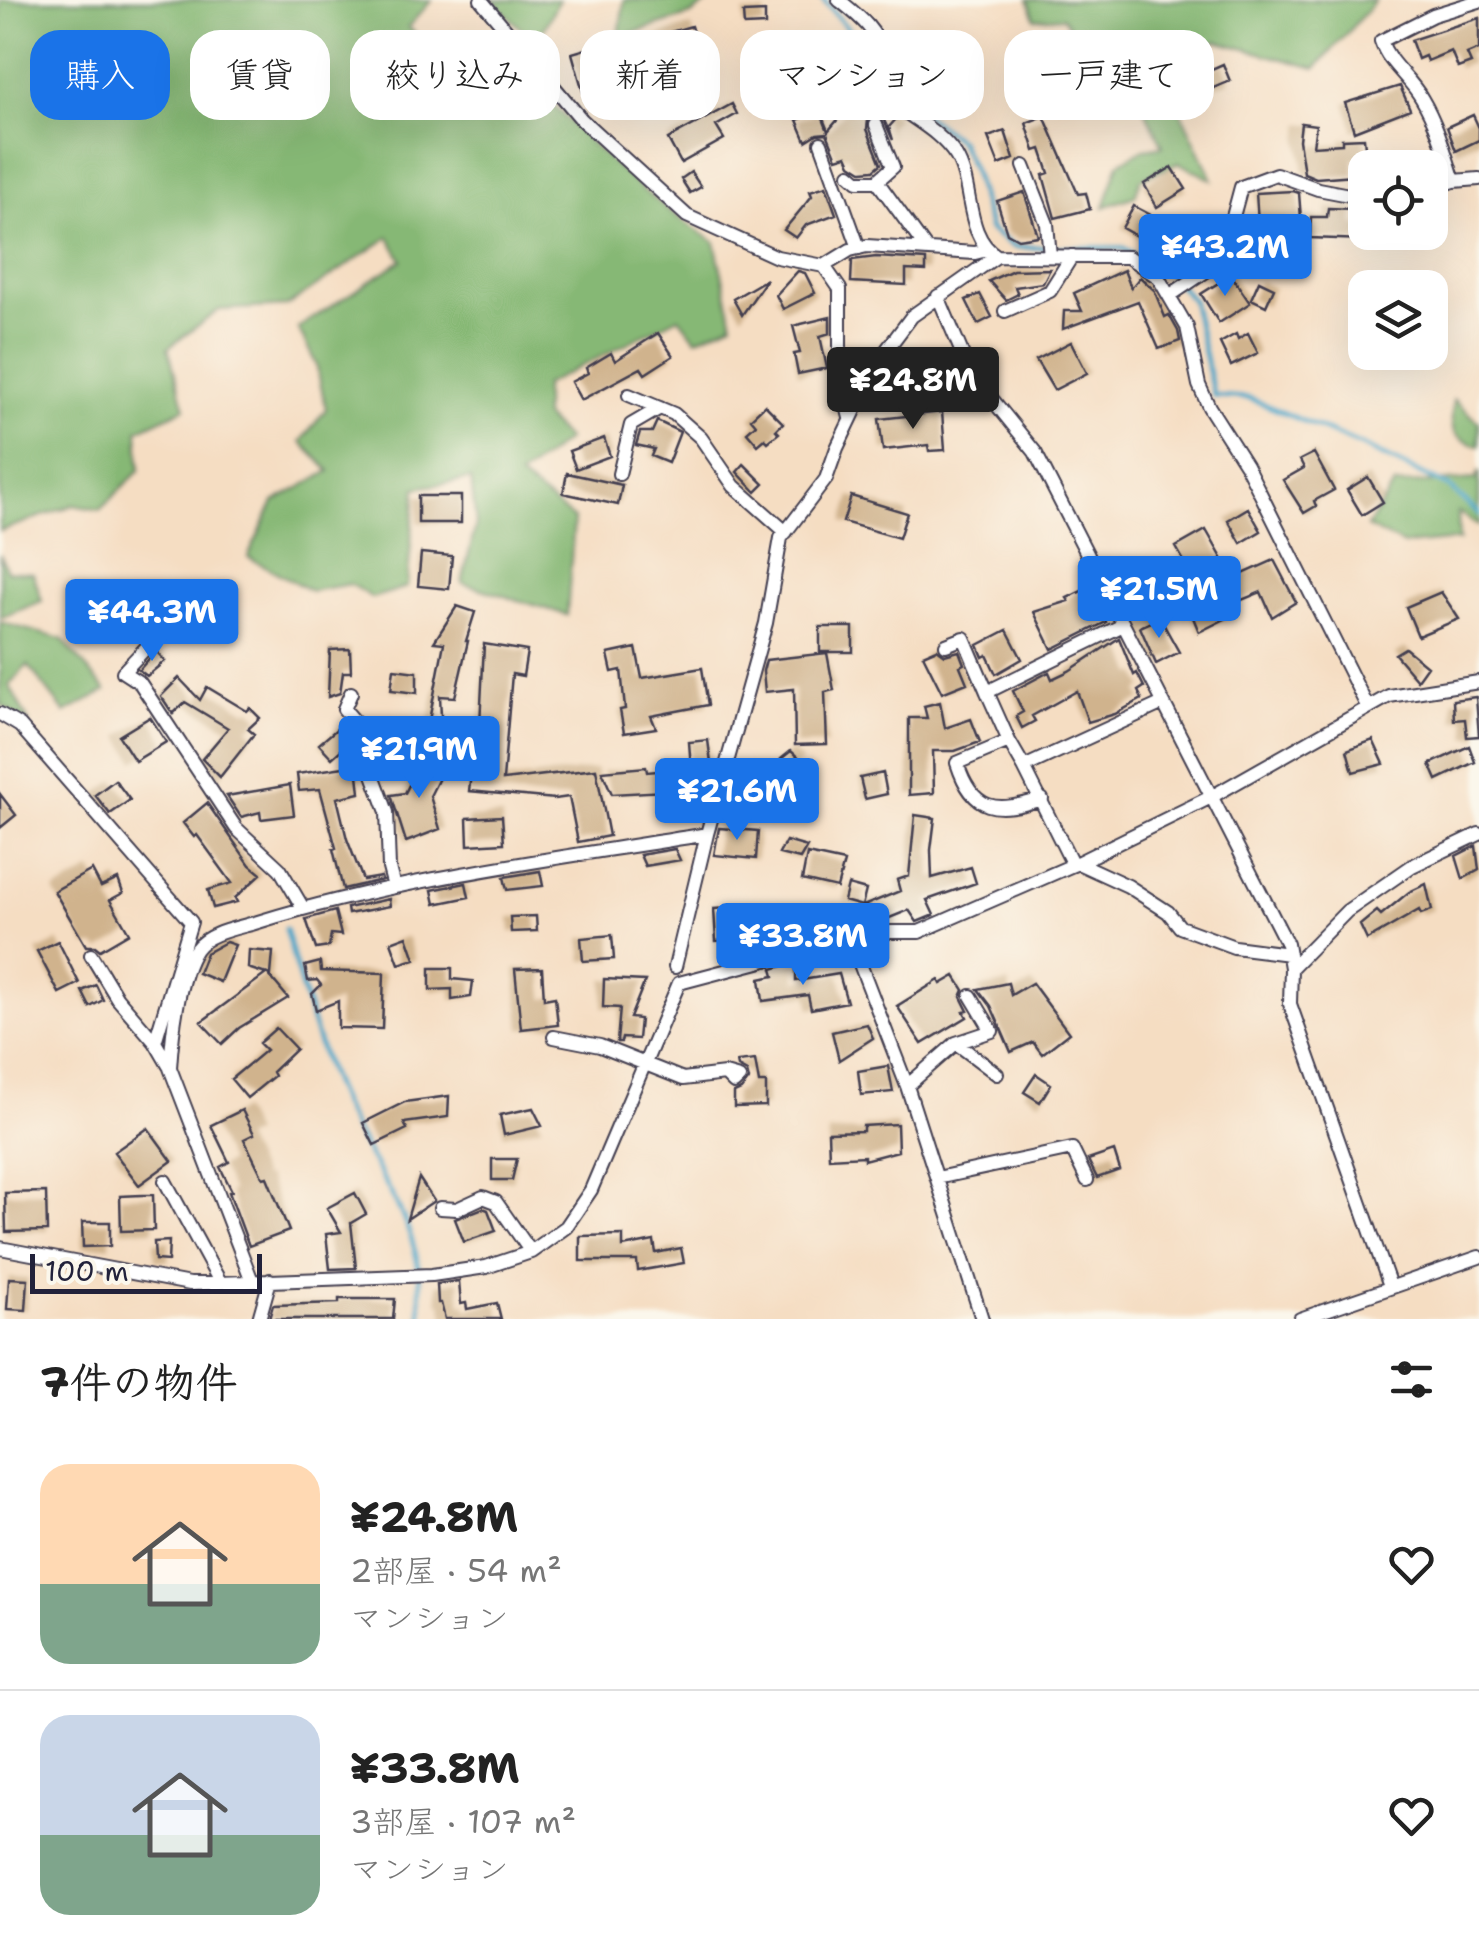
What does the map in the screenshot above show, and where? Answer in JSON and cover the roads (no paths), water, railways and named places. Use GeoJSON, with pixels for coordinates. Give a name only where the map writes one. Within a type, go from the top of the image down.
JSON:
{"type":"FeatureCollection","features":[{"type":"Feature","properties":{"kind":"street"},"geometry":{"type":"LineString","coordinates":[[481,0],[582,120],[686,216],[778,257],[824,266],[859,248],[1128,257],[1158,276],[1187,327],[1199,385],[1209,406],[1246,465],[1367,706]]}},
{"type":"Feature","properties":{"kind":"street"},"geometry":{"type":"LineString","coordinates":[[839,0],[866,22],[879,40],[884,56],[868,68],[882,93],[943,139],[959,160],[972,215],[992,253]]}},
{"type":"Feature","properties":{"kind":"street"},"geometry":{"type":"LineString","coordinates":[[1454,181],[1439,134],[1421,96],[1386,56],[1381,41],[1433,15],[1479,2]]}},
{"type":"Feature","properties":{"kind":"street"},"geometry":{"type":"LineString","coordinates":[[850,174],[858,181],[878,181],[893,168],[876,125]]}},
{"type":"Feature","properties":{"kind":"street"},"geometry":{"type":"LineString","coordinates":[[821,143],[859,248]]}},
{"type":"Feature","properties":{"kind":"street"},"geometry":{"type":"LineString","coordinates":[[1024,166],[1047,224],[1050,255]]}},
{"type":"Feature","properties":{"kind":"street"},"geometry":{"type":"LineString","coordinates":[[1171,294],[1222,260],[1242,188],[1276,174],[1318,190],[1348,195]]}},
{"type":"Feature","properties":{"kind":"street"},"geometry":{"type":"LineString","coordinates":[[1448,183],[1479,179]]}},
{"type":"Feature","properties":{"kind":"street"},"geometry":{"type":"LineString","coordinates":[[878,181],[927,250]]}},
{"type":"Feature","properties":{"kind":"street"},"geometry":{"type":"LineString","coordinates":[[675,967],[707,834],[766,623],[782,538],[826,478],[879,360],[912,316],[992,253]]}},
{"type":"Feature","properties":{"kind":"street"},"geometry":{"type":"LineString","coordinates":[[1005,311],[1050,290],[1072,256]]}},
{"type":"Feature","properties":{"kind":"street"},"geometry":{"type":"LineString","coordinates":[[824,266],[840,288],[840,376],[850,418]]}},
{"type":"Feature","properties":{"kind":"street"},"geometry":{"type":"LineString","coordinates":[[938,296],[970,372],[1036,452],[1287,944],[1290,1004],[1390,1286]]}},
{"type":"Feature","properties":{"kind":"street"},"geometry":{"type":"LineString","coordinates":[[629,395],[674,414],[701,438],[734,486],[786,532]]}},
{"type":"Feature","properties":{"kind":"street"},"geometry":{"type":"LineString","coordinates":[[620,474],[630,425],[660,408]]}},
{"type":"Feature","properties":{"kind":"street"},"geometry":{"type":"LineString","coordinates":[[179,613],[123,672],[140,683],[236,828],[280,869],[303,908]]}},
{"type":"Feature","properties":{"kind":"street"},"geometry":{"type":"LineString","coordinates":[[987,692],[1124,625]]}},
{"type":"Feature","properties":{"kind":"street"},"geometry":{"type":"LineString","coordinates":[[946,645],[964,638],[1009,741],[1076,864],[1128,886],[1168,912],[1180,927],[1234,947],[1290,961]]}},
{"type":"Feature","properties":{"kind":"street"},"geometry":{"type":"LineString","coordinates":[[0,1248],[190,1284],[429,1275],[486,1267],[530,1252],[566,1228],[591,1190],[679,983],[872,932],[919,932],[1076,864],[1211,797],[1388,696],[1479,682]]}},
{"type":"Feature","properties":{"kind":"street"},"geometry":{"type":"LineString","coordinates":[[351,693],[344,709],[363,730],[369,764],[387,812],[389,868],[394,887]]}},
{"type":"Feature","properties":{"kind":"street"},"geometry":{"type":"LineString","coordinates":[[1024,767],[1163,704]]}},
{"type":"Feature","properties":{"kind":"street"},"geometry":{"type":"LineString","coordinates":[[0,714],[20,726],[191,922],[155,1042]]}},
{"type":"Feature","properties":{"kind":"street"},"geometry":{"type":"LineString","coordinates":[[1009,741],[957,763],[966,791],[989,806],[1014,808],[1042,799]]}},
{"type":"Feature","properties":{"kind":"street"},"geometry":{"type":"LineString","coordinates":[[170,1068],[186,972],[196,948],[212,936],[303,908],[394,887],[707,834]]}},
{"type":"Feature","properties":{"kind":"street"},"geometry":{"type":"LineString","coordinates":[[1290,961],[1347,911],[1412,866],[1479,834]]}},
{"type":"Feature","properties":{"kind":"street"},"geometry":{"type":"LineString","coordinates":[[850,938],[907,1086],[982,1319]]}},
{"type":"Feature","properties":{"kind":"street"},"geometry":{"type":"LineString","coordinates":[[92,955],[117,998],[155,1042],[170,1068],[252,1281]]}},
{"type":"Feature","properties":{"kind":"street"},"geometry":{"type":"LineString","coordinates":[[907,1086],[956,1043],[992,1031],[970,996]]}},
{"type":"Feature","properties":{"kind":"street"},"geometry":{"type":"LineString","coordinates":[[554,1037],[600,1046],[683,1080],[725,1074]]}},
{"type":"Feature","properties":{"kind":"street"},"geometry":{"type":"LineString","coordinates":[[956,1043],[997,1074]]}},
{"type":"Feature","properties":{"kind":"street"},"geometry":{"type":"LineString","coordinates":[[936,1178],[1072,1150],[1087,1180]]}},
{"type":"Feature","properties":{"kind":"street"},"geometry":{"type":"LineString","coordinates":[[165,1180],[220,1282]]}},
{"type":"Feature","properties":{"kind":"street"},"geometry":{"type":"LineString","coordinates":[[440,1208],[456,1208],[484,1196],[496,1202],[530,1252]]}},
{"type":"Feature","properties":{"kind":"street"},"geometry":{"type":"LineString","coordinates":[[1300,1319],[1479,1257]]}},
{"type":"Feature","properties":{"kind":"street"},"geometry":{"type":"LineString","coordinates":[[259,1319],[270,1280]]}},
{"type":"Feature","properties":{"kind":"waterway"},"geometry":{"type":"LineString","coordinates":[[823,0],[876,62],[891,90],[959,140],[973,171],[990,230],[1014,247],[1123,248],[1173,277],[1192,300],[1214,396],[1249,398],[1355,443],[1449,487],[1479,514]]}},
{"type":"Feature","properties":{"kind":"waterway"},"geometry":{"type":"LineString","coordinates":[[285,929],[316,1036],[339,1098],[395,1200],[413,1243],[419,1271],[421,1319]]}}]}
